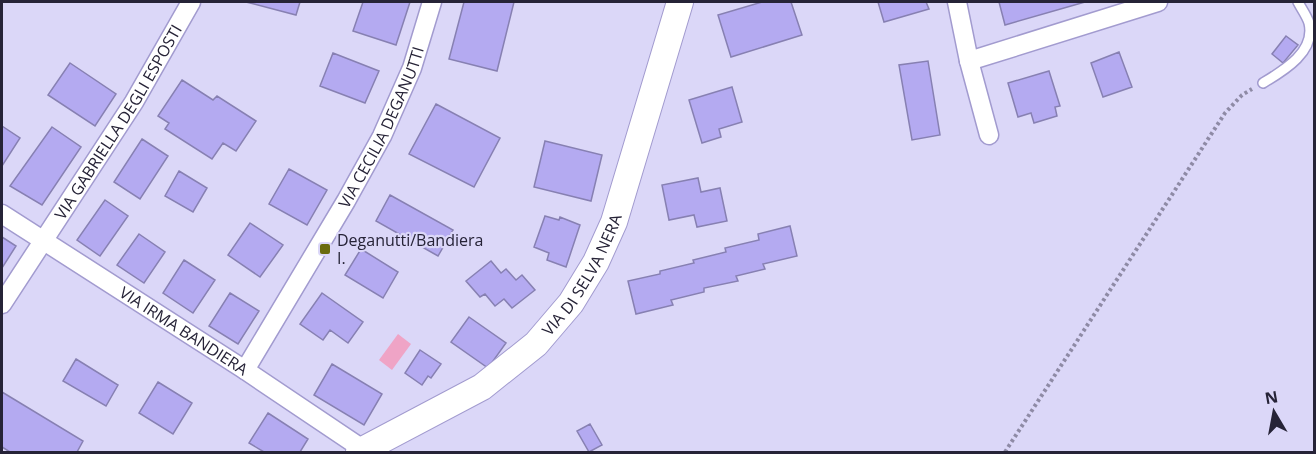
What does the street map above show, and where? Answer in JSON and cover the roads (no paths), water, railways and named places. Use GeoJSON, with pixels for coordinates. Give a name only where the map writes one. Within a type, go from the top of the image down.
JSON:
{"type":"FeatureCollection","features":[{"type":"Feature","properties":{"kind":"street","name":"VIA GABRIELLA DEGLI ESPOSTI"},"geometry":{"type":"LineString","coordinates":[[2,304],[134,102],[191,2]]}},
{"type":"Feature","properties":{"kind":"street","name":"VIA CECILIA DEGANUTTI"},"geometry":{"type":"LineString","coordinates":[[245,370],[382,136],[412,68],[432,2]]}},
{"type":"Feature","properties":{"kind":"street","name":"VIA DI SELVA NERA"},"geometry":{"type":"LineString","coordinates":[[362,451],[488,382],[536,344],[571,303],[596,262],[614,222],[680,2]]}},
{"type":"Feature","properties":{"kind":"street"},"geometry":{"type":"LineString","coordinates":[[957,2],[969,61],[989,135]]}},
{"type":"Feature","properties":{"kind":"street"},"geometry":{"type":"LineString","coordinates":[[969,61],[1158,2]]}},
{"type":"Feature","properties":{"kind":"street","name":"VIA IRMA BANDIERA"},"geometry":{"type":"LineString","coordinates":[[2,214],[245,370],[362,451]]}},
{"type":"Feature","properties":{"kind":"lane"},"geometry":{"type":"LineString","coordinates":[[1263,83],[1284,70],[1300,56],[1312,25],[1298,2]]}},
{"type":"Feature","properties":{"kind":"place","name":"Deganutti/Bandiera I."},"geometry":{"type":"Point","coordinates":[325,249]}}]}
